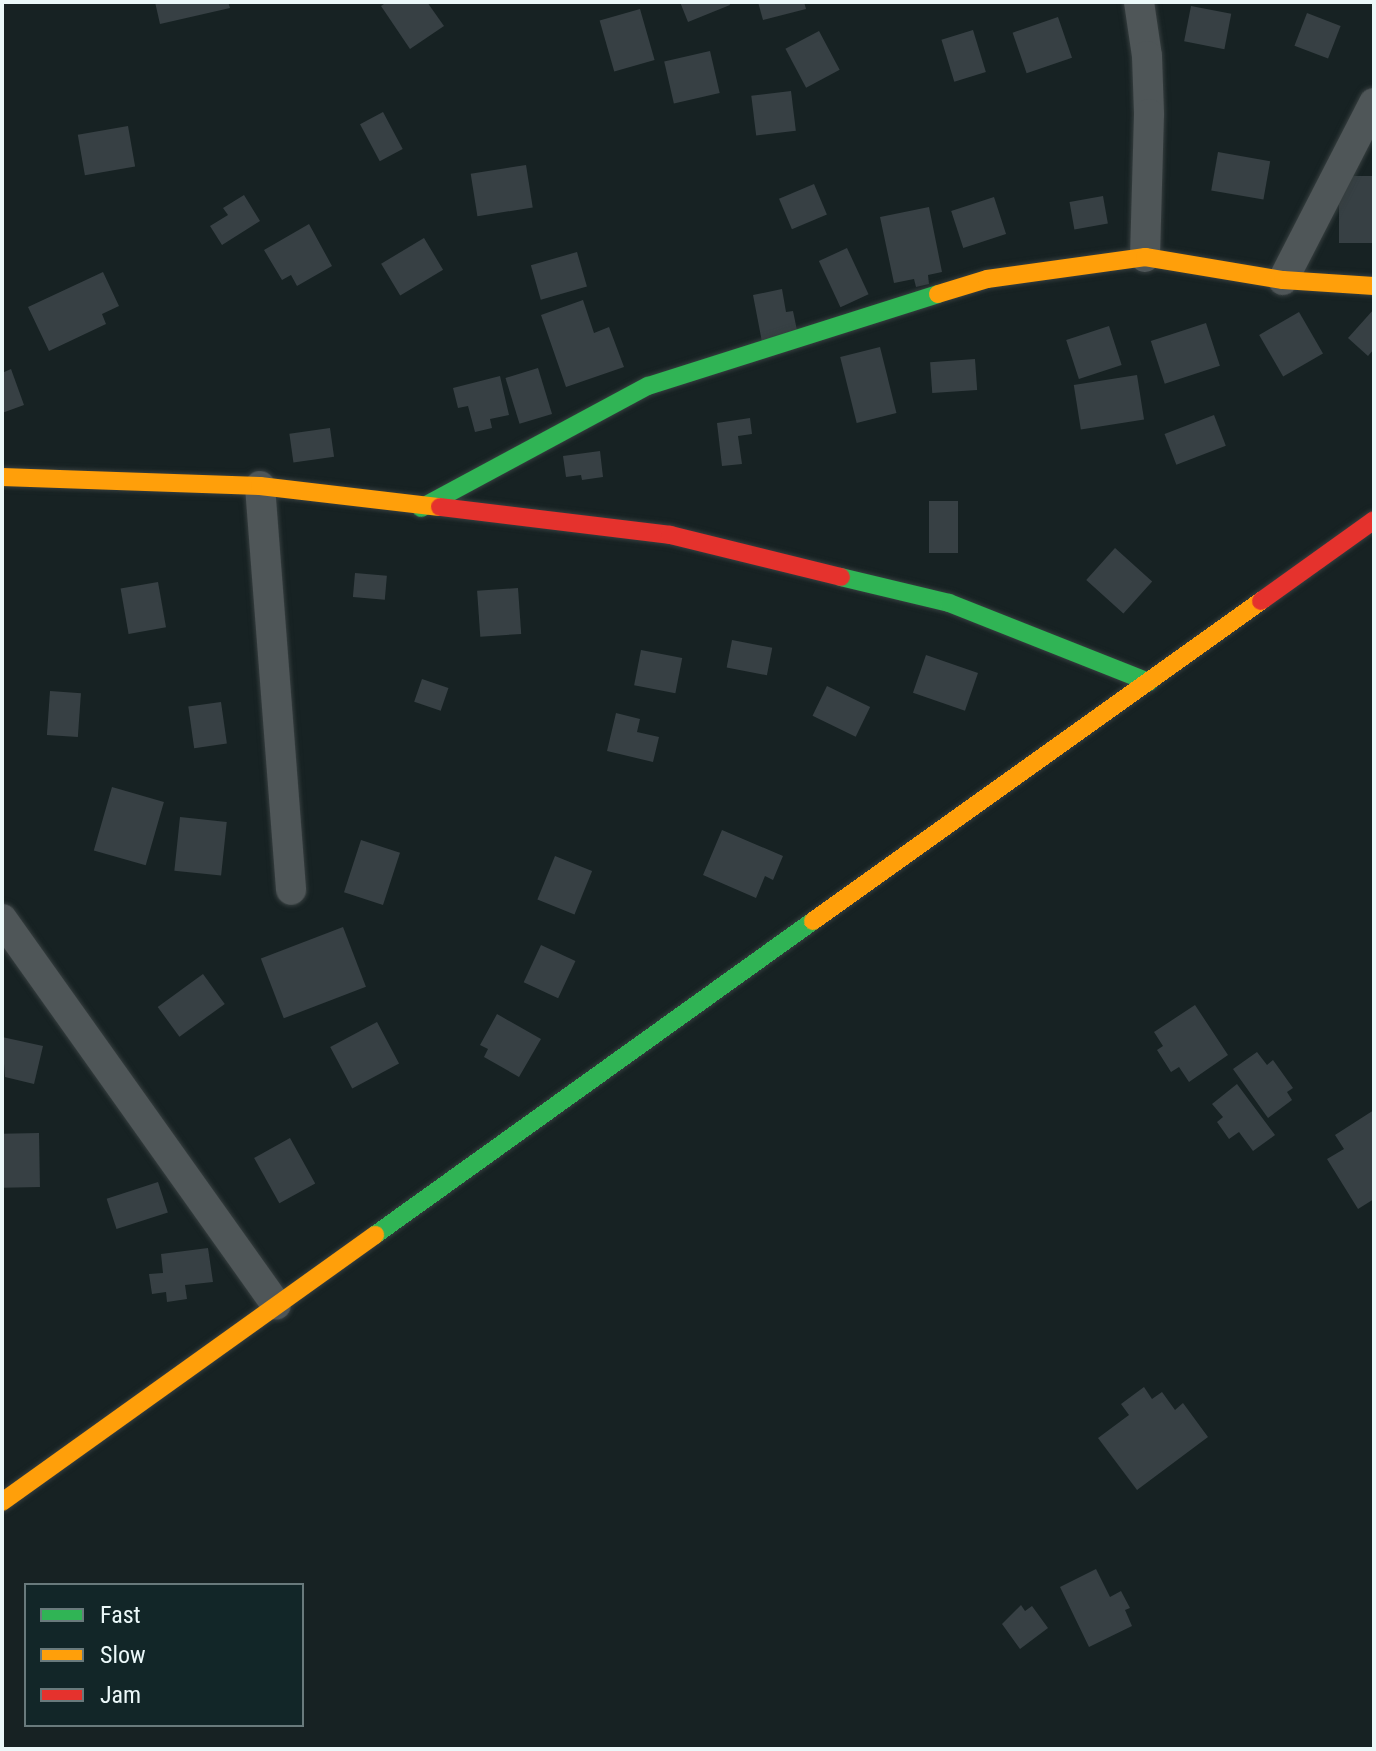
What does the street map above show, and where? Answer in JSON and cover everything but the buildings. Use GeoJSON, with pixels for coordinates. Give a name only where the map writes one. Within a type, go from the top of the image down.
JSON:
{"type":"FeatureCollection","features":[{"type":"Feature","properties":{"kind":"street"},"geometry":{"type":"LineString","coordinates":[[1139,2],[1147,56],[1149,114],[1145,257]]}},
{"type":"Feature","properties":{"kind":"street"},"geometry":{"type":"LineString","coordinates":[[1283,280],[1374,103]]}},
{"type":"Feature","properties":{"kind":"street"},"geometry":{"type":"LineString","coordinates":[[421,508],[648,386],[987,279],[1145,257],[1283,280],[1374,286]]}},
{"type":"Feature","properties":{"kind":"street"},"geometry":{"type":"LineString","coordinates":[[2,477],[260,486],[421,508],[670,535],[949,603],[1149,682]]}},
{"type":"Feature","properties":{"kind":"street"},"geometry":{"type":"LineString","coordinates":[[260,486],[291,890]]}},
{"type":"Feature","properties":{"kind":"street"},"geometry":{"type":"LineString","coordinates":[[2,1502],[1374,520]]}},
{"type":"Feature","properties":{"kind":"street"},"geometry":{"type":"LineString","coordinates":[[2,919],[276,1305]]}},
{"type":"Feature","properties":{"kind":"traffic: fast"},"geometry":{"type":"LineString","coordinates":[[421,508],[648,386],[938,294]]}},
{"type":"Feature","properties":{"kind":"traffic: fast"},"geometry":{"type":"LineString","coordinates":[[841,577],[949,603],[1149,682]]}},
{"type":"Feature","properties":{"kind":"traffic: fast"},"geometry":{"type":"LineString","coordinates":[[375,1235],[813,921]]}},
{"type":"Feature","properties":{"kind":"traffic: slow"},"geometry":{"type":"LineString","coordinates":[[938,294],[987,279],[1145,257],[1283,280],[1374,286]]}},
{"type":"Feature","properties":{"kind":"traffic: slow"},"geometry":{"type":"LineString","coordinates":[[2,477],[260,486],[440,507]]}},
{"type":"Feature","properties":{"kind":"traffic: slow"},"geometry":{"type":"LineString","coordinates":[[813,921],[1261,601]]}},
{"type":"Feature","properties":{"kind":"traffic: slow"},"geometry":{"type":"LineString","coordinates":[[2,1502],[375,1235]]}},
{"type":"Feature","properties":{"kind":"traffic: jam"},"geometry":{"type":"LineString","coordinates":[[440,507],[670,535],[841,577]]}},
{"type":"Feature","properties":{"kind":"traffic: jam"},"geometry":{"type":"LineString","coordinates":[[1261,601],[1374,520]]}}]}
